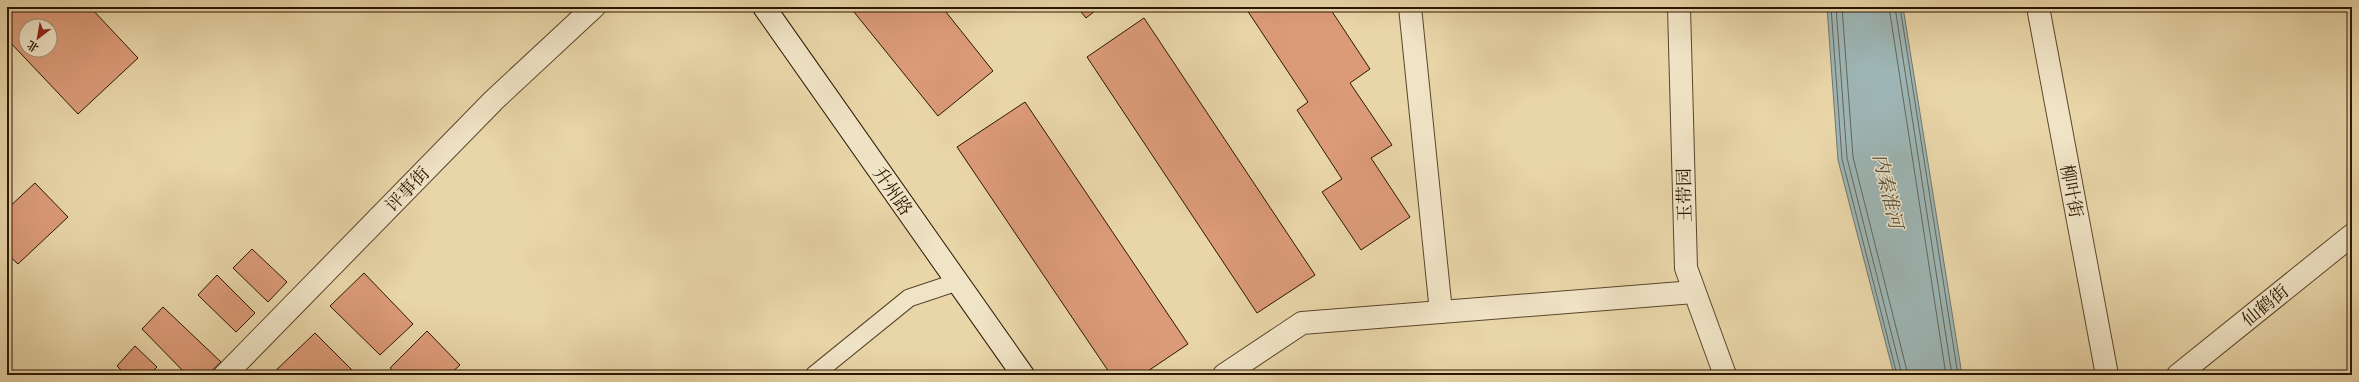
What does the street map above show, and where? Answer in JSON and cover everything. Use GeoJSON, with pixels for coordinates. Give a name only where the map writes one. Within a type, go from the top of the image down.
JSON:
{"type":"FeatureCollection","features":[{"type":"Feature","properties":{"kind":"street","name":"评事街"},"geometry":{"type":"LineString","coordinates":[[225,375],[494,100],[594,7]]}},
{"type":"Feature","properties":{"kind":"street","name":"升州路"},"geometry":{"type":"LineString","coordinates":[[764,7],[1023,375]]}},
{"type":"Feature","properties":{"kind":"street"},"geometry":{"type":"LineString","coordinates":[[1410,7],[1441,312]]}},
{"type":"Feature","properties":{"kind":"street","name":"玉带园"},"geometry":{"type":"LineString","coordinates":[[1679,7],[1686,268],[1725,375]]}},
{"type":"Feature","properties":{"kind":"street","name":"柳叶街"},"geometry":{"type":"LineString","coordinates":[[2038,7],[2107,375]]}},
{"type":"Feature","properties":{"kind":"street","name":"仙鹤街"},"geometry":{"type":"LineString","coordinates":[[2178,375],[2352,235]]}},
{"type":"Feature","properties":{"kind":"street"},"geometry":{"type":"LineString","coordinates":[[1224,375],[1302,323],[1694,292]]}},
{"type":"Feature","properties":{"kind":"lane"},"geometry":{"type":"LineString","coordinates":[[814,375],[910,298],[957,282]]}},
{"type":"Feature","properties":{"kind":"water","name":"内秦淮河"},"geometry":{"type":"Polygon","coordinates":[[[1827,7],[1903,7],[1962,375],[1894,375],[1838,160],[1827,7]]]}},
{"type":"Feature","properties":{"kind":"building"},"geometry":{"type":"Polygon","coordinates":[[[7,7],[90,7],[138,58],[78,114],[25,58],[58,58],[58,18],[18,18],[18,51],[7,39],[7,7]]]}},
{"type":"Feature","properties":{"kind":"building"},"geometry":{"type":"Polygon","coordinates":[[[850,7],[942,7],[993,71],[938,116],[850,7]]]}},
{"type":"Feature","properties":{"kind":"building"},"geometry":{"type":"Polygon","coordinates":[[[1077,7],[1100,7],[1086,18],[1077,7]]]}},
{"type":"Feature","properties":{"kind":"building"},"geometry":{"type":"Polygon","coordinates":[[[1245,7],[1329,7],[1370,69],[1350,83],[1392,145],[1371,158],[1410,217],[1361,250],[1322,192],[1342,179],[1297,110],[1308,102],[1245,7]]]}},
{"type":"Feature","properties":{"kind":"building"},"geometry":{"type":"Polygon","coordinates":[[[1144,18],[1315,275],[1257,313],[1087,57],[1144,18]]]}},
{"type":"Feature","properties":{"kind":"building"},"geometry":{"type":"Polygon","coordinates":[[[1025,102],[1188,344],[1142,375],[1111,375],[957,147],[1025,102]]]}},
{"type":"Feature","properties":{"kind":"building"},"geometry":{"type":"Polygon","coordinates":[[[35,183],[68,217],[18,264],[7,254],[7,209],[35,183]]]}},
{"type":"Feature","properties":{"kind":"building"},"geometry":{"type":"Polygon","coordinates":[[[252,249],[287,282],[268,302],[233,268],[252,249]]]}},
{"type":"Feature","properties":{"kind":"building"},"geometry":{"type":"Polygon","coordinates":[[[364,273],[413,324],[380,355],[330,306],[364,273]]]}},
{"type":"Feature","properties":{"kind":"building"},"geometry":{"type":"Polygon","coordinates":[[[217,275],[255,313],[236,332],[198,295],[217,275]]]}},
{"type":"Feature","properties":{"kind":"building"},"geometry":{"type":"Polygon","coordinates":[[[163,307],[221,362],[207,375],[187,375],[142,329],[163,307]]]}},
{"type":"Feature","properties":{"kind":"building"},"geometry":{"type":"Polygon","coordinates":[[[427,331],[460,365],[449,375],[397,375],[390,368],[427,331]]]}},
{"type":"Feature","properties":{"kind":"building"},"geometry":{"type":"Polygon","coordinates":[[[315,333],[357,375],[271,375],[315,333]]]}},
{"type":"Feature","properties":{"kind":"building"},"geometry":{"type":"Polygon","coordinates":[[[135,346],[157,367],[149,375],[126,375],[117,366],[135,346]]]}}]}
